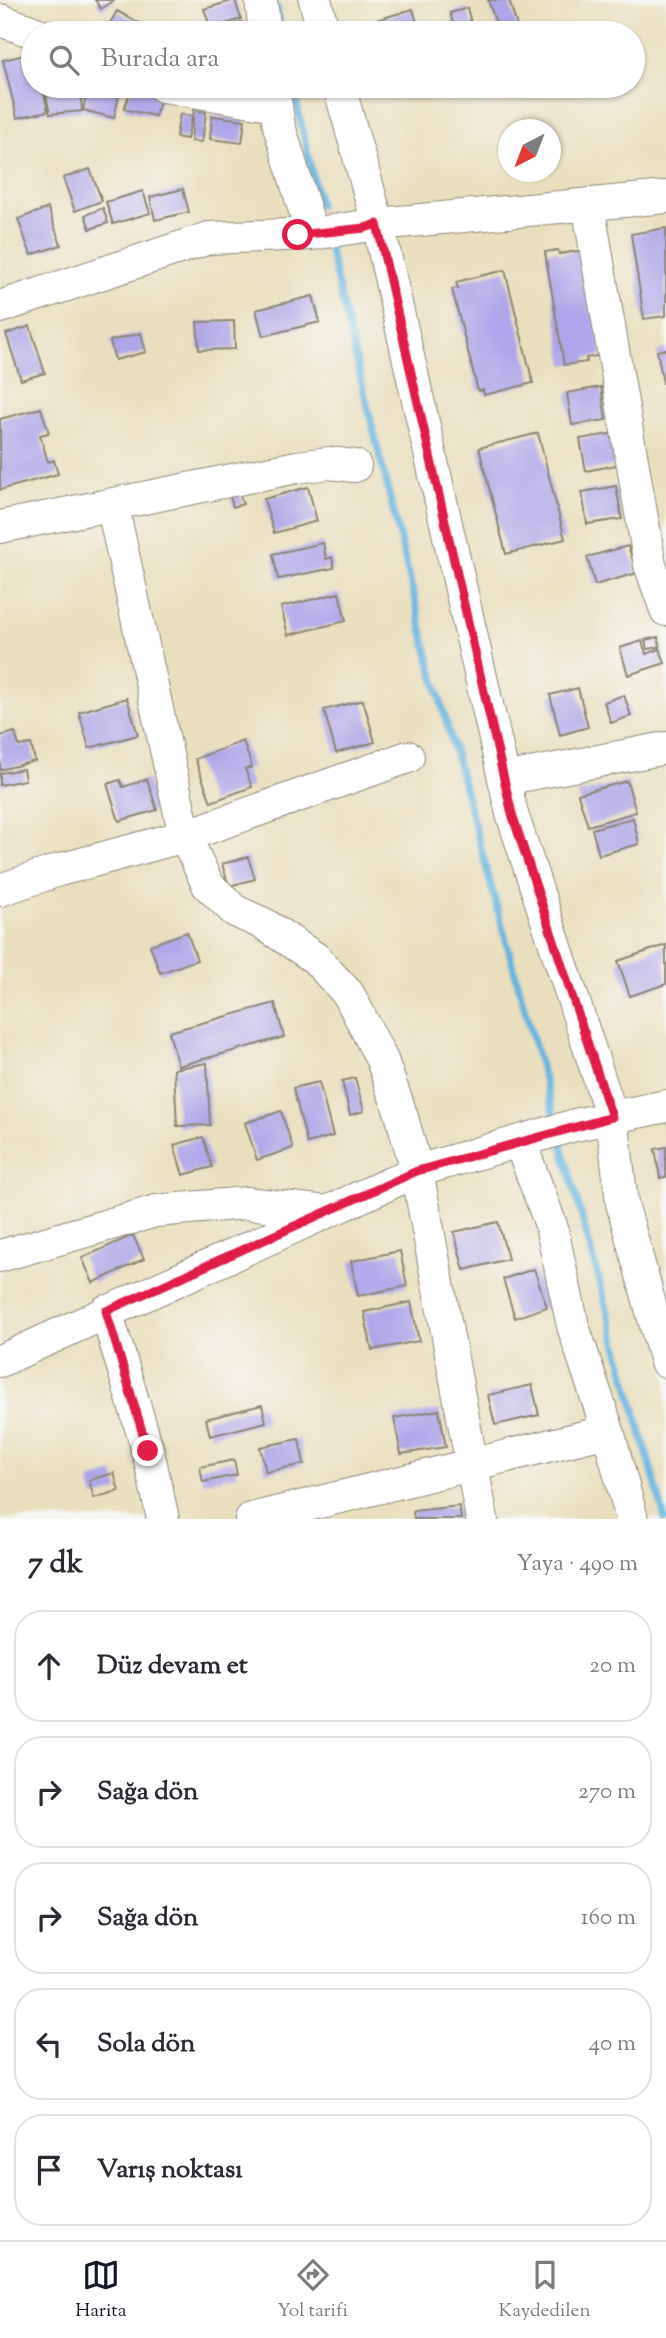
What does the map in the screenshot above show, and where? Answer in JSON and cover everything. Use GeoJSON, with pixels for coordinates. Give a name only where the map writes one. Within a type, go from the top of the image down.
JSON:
{"type":"FeatureCollection","features":[{"type":"Feature","properties":{"kind":"street"},"geometry":{"type":"LineString","coordinates":[[261,0],[264,21]]}},
{"type":"Feature","properties":{"kind":"street"},"geometry":{"type":"LineString","coordinates":[[315,0],[321,21]]}},
{"type":"Feature","properties":{"kind":"street"},"geometry":{"type":"LineString","coordinates":[[0,20],[21,27]]}},
{"type":"Feature","properties":{"kind":"street"},"geometry":{"type":"LineString","coordinates":[[276,98],[312,234]]}},
{"type":"Feature","properties":{"kind":"street"},"geometry":{"type":"LineString","coordinates":[[342,98],[512,814],[612,1117],[622,1203],[666,1362]]}},
{"type":"Feature","properties":{"kind":"street"},"geometry":{"type":"LineString","coordinates":[[0,307],[209,238],[312,234],[666,197]]}},
{"type":"Feature","properties":{"kind":"street"},"geometry":{"type":"LineString","coordinates":[[588,204],[650,565],[666,610]]}},
{"type":"Feature","properties":{"kind":"street"},"geometry":{"type":"LineString","coordinates":[[0,527],[297,467],[329,463],[355,466]]}},
{"type":"Feature","properties":{"kind":"street"},"geometry":{"type":"LineString","coordinates":[[112,504],[185,836],[208,885],[235,911],[264,924],[315,958],[349,995],[382,1060],[417,1171],[482,1519]]}},
{"type":"Feature","properties":{"kind":"street"},"geometry":{"type":"LineString","coordinates":[[504,779],[666,748]]}},
{"type":"Feature","properties":{"kind":"street"},"geometry":{"type":"LineString","coordinates":[[0,890],[59,870],[185,836],[408,757]]}},
{"type":"Feature","properties":{"kind":"street"},"geometry":{"type":"LineString","coordinates":[[0,1361],[417,1171],[575,1125],[666,1106]]}},
{"type":"Feature","properties":{"kind":"street"},"geometry":{"type":"LineString","coordinates":[[531,1139],[573,1326],[608,1431],[632,1519]]}},
{"type":"Feature","properties":{"kind":"street"},"geometry":{"type":"LineString","coordinates":[[0,1256],[156,1211],[246,1203],[327,1212]]}},
{"type":"Feature","properties":{"kind":"street"},"geometry":{"type":"LineString","coordinates":[[106,1311],[148,1451],[163,1519]]}},
{"type":"Feature","properties":{"kind":"street"},"geometry":{"type":"LineString","coordinates":[[251,1519],[608,1431]]}},
{"type":"Feature","properties":{"kind":"building"},"geometry":{"type":"Polygon","coordinates":[[[95,0],[115,0],[101,9],[95,0]]]}},
{"type":"Feature","properties":{"kind":"building"},"geometry":{"type":"Polygon","coordinates":[[[235,0],[241,19],[208,21],[204,9],[235,0]]]}},
{"type":"Feature","properties":{"kind":"building"},"geometry":{"type":"Polygon","coordinates":[[[488,0],[509,0],[515,21],[495,21],[488,0]]]}},
{"type":"Feature","properties":{"kind":"building"},"geometry":{"type":"Polygon","coordinates":[[[467,8],[471,21],[452,21],[450,13],[467,8]]]}},
{"type":"Feature","properties":{"kind":"building"},"geometry":{"type":"Polygon","coordinates":[[[413,9],[416,21],[373,21],[413,9]]]}},
{"type":"Feature","properties":{"kind":"building"},"geometry":{"type":"Polygon","coordinates":[[[117,11],[135,21],[111,21],[117,11]]]}},
{"type":"Feature","properties":{"kind":"building"},"geometry":{"type":"Polygon","coordinates":[[[21,56],[21,98],[45,98],[48,111],[17,118],[3,60],[21,56]]]}},
{"type":"Feature","properties":{"kind":"building"},"geometry":{"type":"Polygon","coordinates":[[[47,98],[81,98],[82,111],[50,114],[47,98]]]}},
{"type":"Feature","properties":{"kind":"building"},"geometry":{"type":"Polygon","coordinates":[[[86,98],[118,98],[114,118],[83,110],[86,98]]]}},
{"type":"Feature","properties":{"kind":"building"},"geometry":{"type":"Polygon","coordinates":[[[128,98],[161,98],[155,116],[124,109],[128,98]]]}},
{"type":"Feature","properties":{"kind":"building"},"geometry":{"type":"Polygon","coordinates":[[[194,110],[206,112],[202,142],[191,141],[194,110]]]}},
{"type":"Feature","properties":{"kind":"building"},"geometry":{"type":"Polygon","coordinates":[[[180,114],[192,116],[187,139],[176,137],[180,114]]]}},
{"type":"Feature","properties":{"kind":"building"},"geometry":{"type":"Polygon","coordinates":[[[212,116],[245,120],[242,143],[210,139],[212,116]]]}},
{"type":"Feature","properties":{"kind":"building"},"geometry":{"type":"Polygon","coordinates":[[[90,169],[102,201],[75,211],[63,178],[90,169]]]}},
{"type":"Feature","properties":{"kind":"building"},"geometry":{"type":"Polygon","coordinates":[[[183,189],[189,212],[155,220],[150,197],[183,189]]]}},
{"type":"Feature","properties":{"kind":"building"},"geometry":{"type":"Polygon","coordinates":[[[143,191],[150,213],[113,224],[106,202],[143,191]]]}},
{"type":"Feature","properties":{"kind":"building"},"geometry":{"type":"Polygon","coordinates":[[[48,208],[61,245],[31,255],[18,219],[48,208]]]}},
{"type":"Feature","properties":{"kind":"building"},"geometry":{"type":"Polygon","coordinates":[[[103,208],[108,223],[90,229],[85,215],[103,208]]]}},
{"type":"Feature","properties":{"kind":"building"},"geometry":{"type":"Polygon","coordinates":[[[666,228],[666,316],[644,319],[631,234],[666,228]]]}},
{"type":"Feature","properties":{"kind":"building"},"geometry":{"type":"Polygon","coordinates":[[[558,250],[559,254],[585,250],[602,355],[586,358],[587,362],[564,365],[545,252],[558,250]]]}},
{"type":"Feature","properties":{"kind":"building"},"geometry":{"type":"Polygon","coordinates":[[[505,270],[533,383],[484,395],[483,390],[478,391],[452,289],[458,288],[456,282],[505,270]]]}},
{"type":"Feature","properties":{"kind":"building"},"geometry":{"type":"Polygon","coordinates":[[[313,296],[320,322],[263,336],[256,310],[313,296]]]}},
{"type":"Feature","properties":{"kind":"building"},"geometry":{"type":"Polygon","coordinates":[[[234,321],[235,349],[199,350],[197,322],[234,321]]]}},
{"type":"Feature","properties":{"kind":"building"},"geometry":{"type":"Polygon","coordinates":[[[30,326],[45,373],[21,380],[6,334],[30,326]]]}},
{"type":"Feature","properties":{"kind":"building"},"geometry":{"type":"Polygon","coordinates":[[[141,333],[146,352],[115,360],[110,341],[141,333]]]}},
{"type":"Feature","properties":{"kind":"building"},"geometry":{"type":"Polygon","coordinates":[[[666,349],[666,383],[663,383],[657,351],[666,349]]]}},
{"type":"Feature","properties":{"kind":"building"},"geometry":{"type":"Polygon","coordinates":[[[601,387],[606,420],[572,425],[567,393],[601,387]]]}},
{"type":"Feature","properties":{"kind":"building"},"geometry":{"type":"Polygon","coordinates":[[[41,408],[49,433],[40,435],[48,462],[54,460],[58,474],[0,490],[0,419],[41,408]]]}},
{"type":"Feature","properties":{"kind":"building"},"geometry":{"type":"Polygon","coordinates":[[[538,433],[565,539],[506,554],[479,448],[538,433]]]}},
{"type":"Feature","properties":{"kind":"building"},"geometry":{"type":"Polygon","coordinates":[[[615,433],[621,464],[586,471],[580,439],[615,433]]]}},
{"type":"Feature","properties":{"kind":"building"},"geometry":{"type":"Polygon","coordinates":[[[616,486],[622,519],[587,524],[582,492],[616,486]]]}},
{"type":"Feature","properties":{"kind":"building"},"geometry":{"type":"Polygon","coordinates":[[[308,487],[317,521],[274,533],[264,499],[308,487]]]}},
{"type":"Feature","properties":{"kind":"building"},"geometry":{"type":"Polygon","coordinates":[[[239,493],[243,504],[233,507],[230,496],[239,493]]]}},
{"type":"Feature","properties":{"kind":"building"},"geometry":{"type":"Polygon","coordinates":[[[323,543],[326,559],[332,557],[334,568],[278,579],[273,554],[323,543]]]}},
{"type":"Feature","properties":{"kind":"building"},"geometry":{"type":"Polygon","coordinates":[[[628,546],[637,573],[595,585],[587,557],[628,546]]]}},
{"type":"Feature","properties":{"kind":"building"},"geometry":{"type":"Polygon","coordinates":[[[339,593],[346,621],[288,635],[281,607],[339,593]]]}},
{"type":"Feature","properties":{"kind":"building"},"geometry":{"type":"Polygon","coordinates":[[[658,637],[660,647],[647,649],[645,640],[658,637]]]}},
{"type":"Feature","properties":{"kind":"building"},"geometry":{"type":"Polygon","coordinates":[[[642,641],[646,654],[660,649],[665,663],[628,675],[620,648],[642,641]]]}},
{"type":"Feature","properties":{"kind":"building"},"geometry":{"type":"Polygon","coordinates":[[[578,688],[588,727],[560,735],[550,695],[578,688]]]}},
{"type":"Feature","properties":{"kind":"building"},"geometry":{"type":"Polygon","coordinates":[[[624,695],[631,716],[611,723],[604,702],[624,695]]]}},
{"type":"Feature","properties":{"kind":"building"},"geometry":{"type":"Polygon","coordinates":[[[127,698],[138,735],[89,748],[79,712],[127,698]]]}},
{"type":"Feature","properties":{"kind":"building"},"geometry":{"type":"Polygon","coordinates":[[[363,700],[375,742],[336,753],[324,710],[363,700]]]}},
{"type":"Feature","properties":{"kind":"building"},"geometry":{"type":"Polygon","coordinates":[[[15,732],[19,746],[31,744],[35,761],[0,770],[0,736],[15,732]]]}},
{"type":"Feature","properties":{"kind":"building"},"geometry":{"type":"Polygon","coordinates":[[[243,741],[252,767],[245,769],[252,787],[211,802],[195,759],[243,741]]]}},
{"type":"Feature","properties":{"kind":"building"},"geometry":{"type":"Polygon","coordinates":[[[23,769],[25,780],[0,785],[0,773],[23,769]]]}},
{"type":"Feature","properties":{"kind":"building"},"geometry":{"type":"Polygon","coordinates":[[[147,779],[157,810],[119,821],[107,784],[120,780],[123,787],[147,779]]]}},
{"type":"Feature","properties":{"kind":"building"},"geometry":{"type":"Polygon","coordinates":[[[627,781],[636,812],[588,826],[578,794],[627,781]]]}},
{"type":"Feature","properties":{"kind":"building"},"geometry":{"type":"Polygon","coordinates":[[[633,818],[639,844],[599,855],[592,829],[633,818]]]}},
{"type":"Feature","properties":{"kind":"building"},"geometry":{"type":"Polygon","coordinates":[[[248,857],[255,879],[229,886],[222,864],[248,857]]]}},
{"type":"Feature","properties":{"kind":"building"},"geometry":{"type":"Polygon","coordinates":[[[187,932],[197,960],[160,973],[150,945],[187,932]]]}},
{"type":"Feature","properties":{"kind":"building"},"geometry":{"type":"Polygon","coordinates":[[[666,945],[666,984],[630,996],[618,961],[666,945]]]}},
{"type":"Feature","properties":{"kind":"building"},"geometry":{"type":"Polygon","coordinates":[[[275,1003],[284,1037],[178,1066],[169,1032],[275,1003]]]}},
{"type":"Feature","properties":{"kind":"building"},"geometry":{"type":"Polygon","coordinates":[[[207,1063],[210,1125],[177,1126],[174,1069],[207,1063]]]}},
{"type":"Feature","properties":{"kind":"building"},"geometry":{"type":"Polygon","coordinates":[[[355,1078],[364,1111],[350,1115],[342,1081],[355,1078]]]}},
{"type":"Feature","properties":{"kind":"building"},"geometry":{"type":"Polygon","coordinates":[[[319,1082],[333,1136],[307,1143],[293,1088],[319,1082]]]}},
{"type":"Feature","properties":{"kind":"building"},"geometry":{"type":"Polygon","coordinates":[[[281,1111],[293,1148],[257,1160],[245,1123],[281,1111]]]}},
{"type":"Feature","properties":{"kind":"building"},"geometry":{"type":"Polygon","coordinates":[[[203,1137],[212,1167],[183,1175],[174,1145],[203,1137]]]}},
{"type":"Feature","properties":{"kind":"building"},"geometry":{"type":"Polygon","coordinates":[[[666,1147],[666,1177],[660,1178],[655,1149],[666,1147]]]}},
{"type":"Feature","properties":{"kind":"building"},"geometry":{"type":"Polygon","coordinates":[[[498,1222],[508,1259],[464,1270],[454,1232],[498,1222]]]}},
{"type":"Feature","properties":{"kind":"building"},"geometry":{"type":"Polygon","coordinates":[[[133,1235],[144,1259],[93,1283],[82,1258],[133,1235]]]}},
{"type":"Feature","properties":{"kind":"building"},"geometry":{"type":"Polygon","coordinates":[[[400,1251],[407,1286],[358,1296],[351,1261],[400,1251]]]}},
{"type":"Feature","properties":{"kind":"building"},"geometry":{"type":"Polygon","coordinates":[[[534,1269],[547,1307],[515,1318],[503,1279],[534,1269]]]}},
{"type":"Feature","properties":{"kind":"building"},"geometry":{"type":"Polygon","coordinates":[[[411,1302],[419,1341],[372,1350],[364,1312],[411,1302]]]}},
{"type":"Feature","properties":{"kind":"building"},"geometry":{"type":"Polygon","coordinates":[[[532,1385],[539,1415],[495,1425],[488,1395],[532,1385]]]}},
{"type":"Feature","properties":{"kind":"building"},"geometry":{"type":"Polygon","coordinates":[[[262,1405],[266,1422],[210,1436],[206,1419],[262,1405]]]}},
{"type":"Feature","properties":{"kind":"building"},"geometry":{"type":"Polygon","coordinates":[[[439,1410],[446,1447],[401,1454],[394,1418],[439,1410]]]}},
{"type":"Feature","properties":{"kind":"building"},"geometry":{"type":"Polygon","coordinates":[[[299,1439],[304,1464],[266,1472],[260,1447],[299,1439]]]}},
{"type":"Feature","properties":{"kind":"building"},"geometry":{"type":"Polygon","coordinates":[[[234,1460],[237,1475],[203,1482],[200,1467],[234,1460]]]}},
{"type":"Feature","properties":{"kind":"building"},"geometry":{"type":"Polygon","coordinates":[[[114,1473],[119,1491],[94,1498],[89,1480],[114,1473]]]}},
{"type":"Feature","properties":{"kind":"building"},"geometry":{"type":"Polygon","coordinates":[[[459,1506],[461,1519],[414,1519],[413,1511],[459,1506]]]}},
{"type":"Feature","properties":{"kind":"waterway"},"geometry":{"type":"LineString","coordinates":[[277,8],[280,21]]}},
{"type":"Feature","properties":{"kind":"waterway"},"geometry":{"type":"LineString","coordinates":[[296,98],[319,205]]}},
{"type":"Feature","properties":{"kind":"waterway"},"geometry":{"type":"LineString","coordinates":[[327,240],[430,662],[556,1123]]}},
{"type":"Feature","properties":{"kind":"waterway"},"geometry":{"type":"LineString","coordinates":[[560,1138],[665,1519]]}},
{"type":"Feature","properties":{"kind":"route"},"geometry":{"type":"LineString","coordinates":[[148,1451],[106,1311],[417,1171],[575,1125],[612,1117],[512,814],[377,224],[365,228],[298,235]]}}]}
